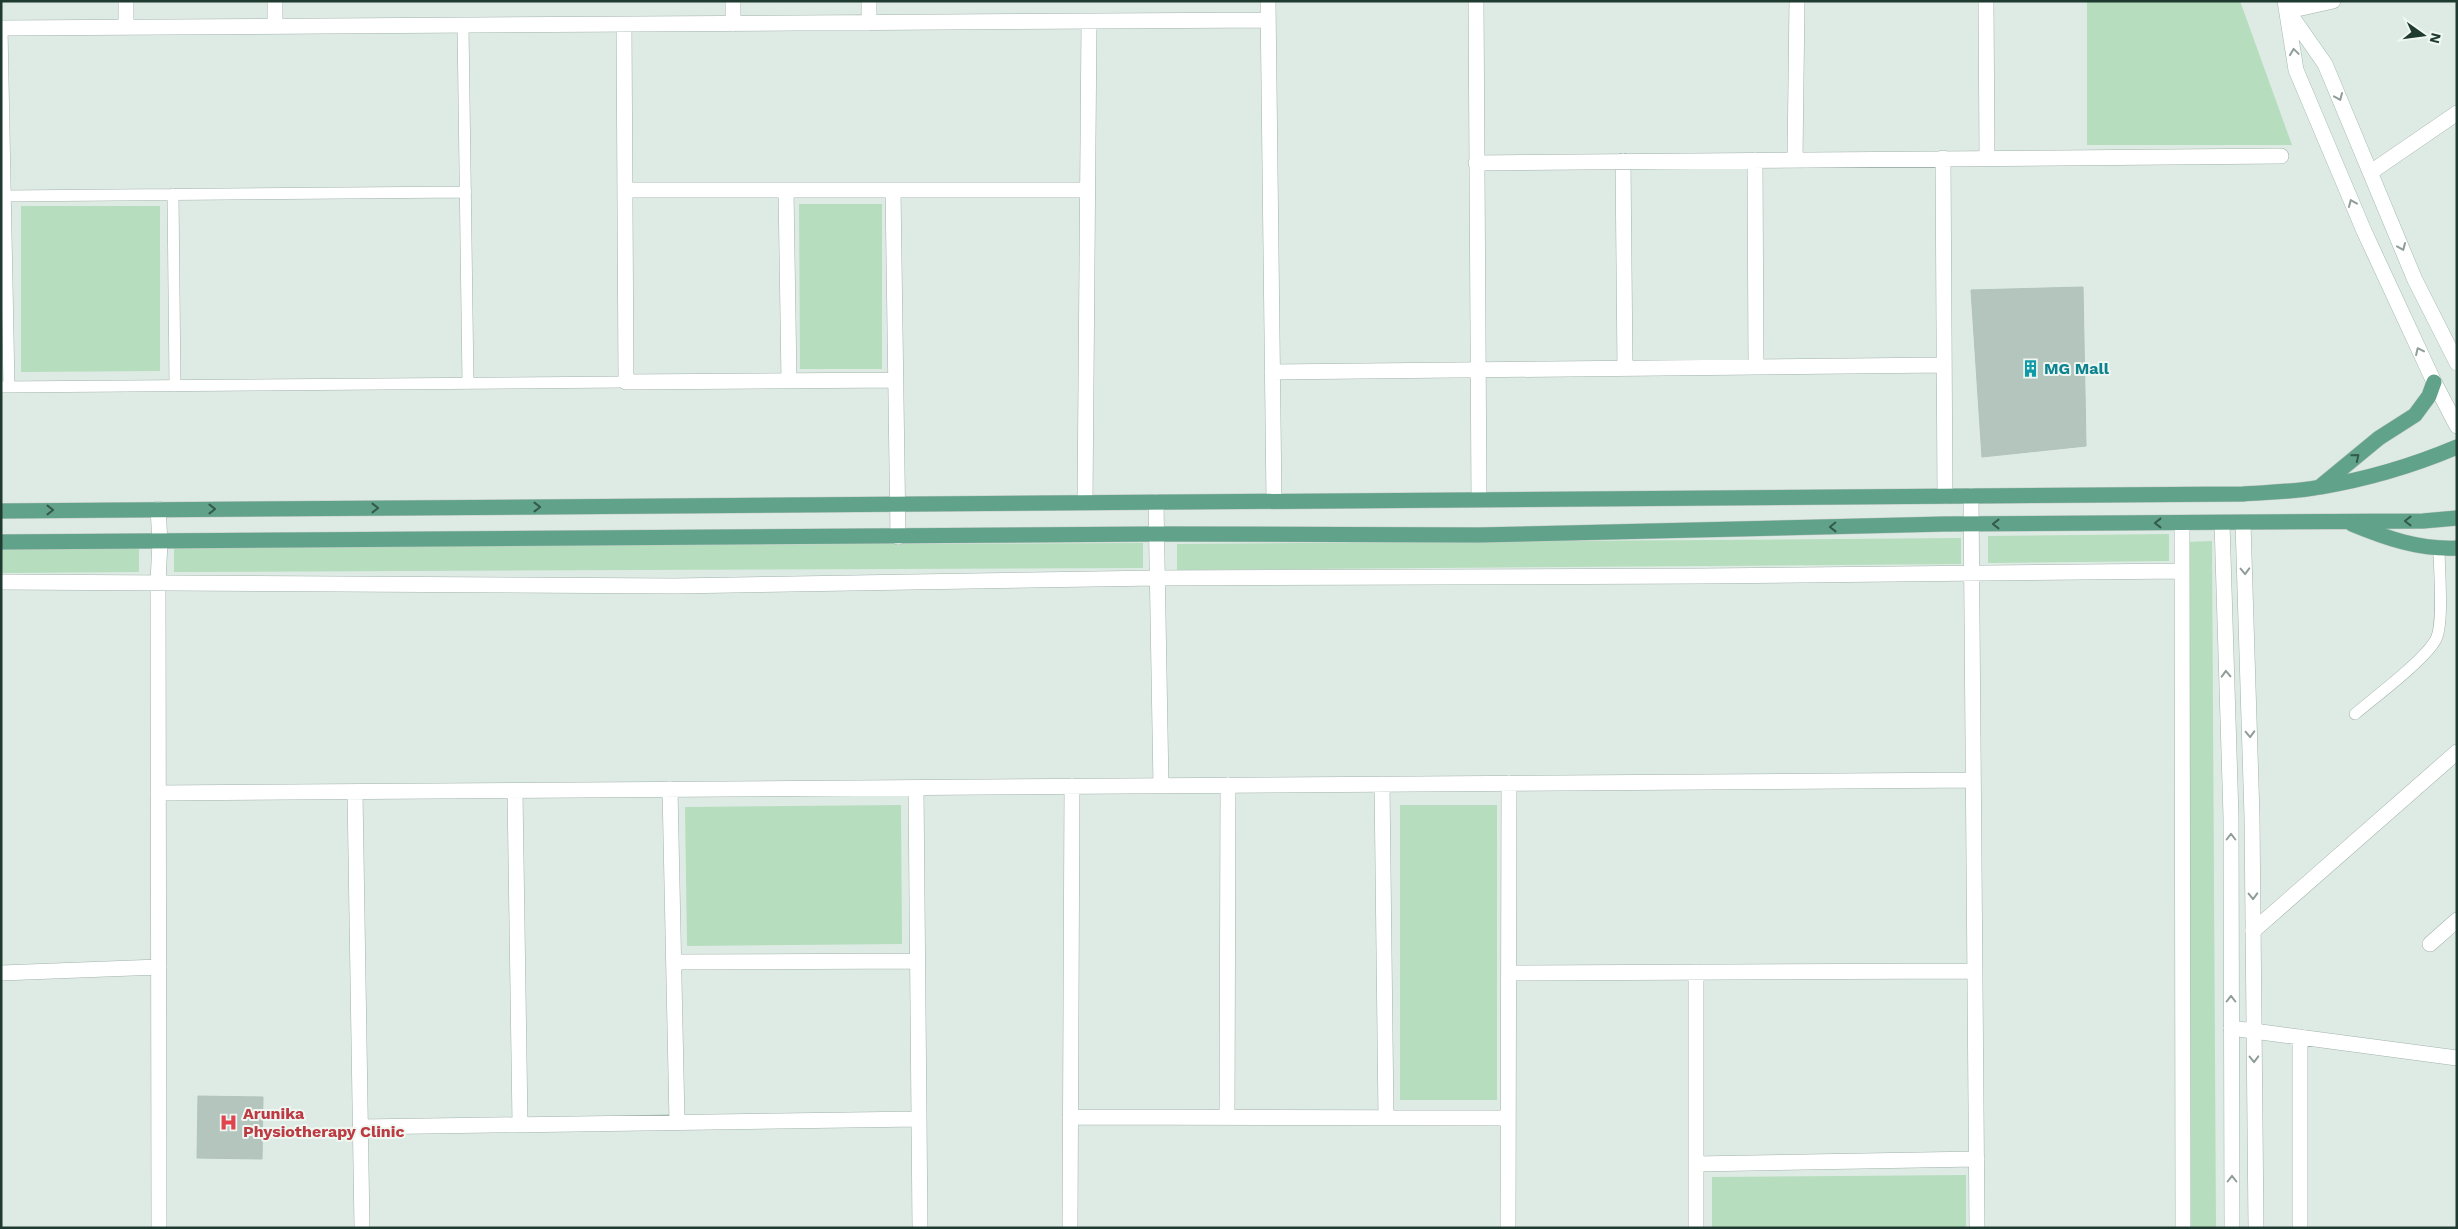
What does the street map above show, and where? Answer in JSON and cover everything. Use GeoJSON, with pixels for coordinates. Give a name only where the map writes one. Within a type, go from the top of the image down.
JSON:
{"type":"FeatureCollection","features":[{"type":"Feature","properties":{"kind":"main road"},"geometry":{"type":"LineString","coordinates":[[2318,488],[2379,438],[2415,415],[2429,396],[2434,382]]}},
{"type":"Feature","properties":{"kind":"main road"},"geometry":{"type":"LineString","coordinates":[[1,511],[2243,494],[2318,488],[2415,464],[2457,447]]}},
{"type":"Feature","properties":{"kind":"main road"},"geometry":{"type":"LineString","coordinates":[[1,542],[1158,534],[1479,535],[1971,524],[2423,521],[2457,518]]}},
{"type":"Feature","properties":{"kind":"main road"},"geometry":{"type":"LineString","coordinates":[[2346,521],[2384,537],[2421,546],[2457,548]]}},
{"type":"Feature","properties":{"kind":"street"},"geometry":{"type":"LineString","coordinates":[[126,1],[126,27]]}},
{"type":"Feature","properties":{"kind":"street"},"geometry":{"type":"LineString","coordinates":[[275,1],[276,26]]}},
{"type":"Feature","properties":{"kind":"street"},"geometry":{"type":"LineString","coordinates":[[733,1],[733,24]]}},
{"type":"Feature","properties":{"kind":"street"},"geometry":{"type":"LineString","coordinates":[[869,1],[869,23]]}},
{"type":"Feature","properties":{"kind":"street"},"geometry":{"type":"LineString","coordinates":[[1268,1],[1274,501]]}},
{"type":"Feature","properties":{"kind":"street"},"geometry":{"type":"LineString","coordinates":[[1476,1],[1479,499]]}},
{"type":"Feature","properties":{"kind":"street"},"geometry":{"type":"LineString","coordinates":[[1795,159],[1797,1]]}},
{"type":"Feature","properties":{"kind":"street"},"geometry":{"type":"LineString","coordinates":[[1986,1],[1987,158]]}},
{"type":"Feature","properties":{"kind":"street"},"geometry":{"type":"LineString","coordinates":[[2287,6],[2332,1]]}},
{"type":"Feature","properties":{"kind":"street"},"geometry":{"type":"LineString","coordinates":[[2287,6],[2325,64],[2415,280],[2457,363]]}},
{"type":"Feature","properties":{"kind":"street"},"geometry":{"type":"LineString","coordinates":[[2287,6],[2296,70],[2364,231],[2434,382],[2457,426]]}},
{"type":"Feature","properties":{"kind":"street"},"geometry":{"type":"LineString","coordinates":[[2,28],[1268,20]]}},
{"type":"Feature","properties":{"kind":"street"},"geometry":{"type":"LineString","coordinates":[[1085,502],[1089,22]]}},
{"type":"Feature","properties":{"kind":"street"},"geometry":{"type":"LineString","coordinates":[[624,25],[626,382],[896,380]]}},
{"type":"Feature","properties":{"kind":"street"},"geometry":{"type":"LineString","coordinates":[[2370,172],[2454,120]]}},
{"type":"Feature","properties":{"kind":"street"},"geometry":{"type":"LineString","coordinates":[[1476,163],[2280,156]]}},
{"type":"Feature","properties":{"kind":"street"},"geometry":{"type":"LineString","coordinates":[[1944,158],[1945,496]]}},
{"type":"Feature","properties":{"kind":"street"},"geometry":{"type":"LineString","coordinates":[[1755,160],[1756,367]]}},
{"type":"Feature","properties":{"kind":"street"},"geometry":{"type":"LineString","coordinates":[[1622,161],[1625,368]]}},
{"type":"Feature","properties":{"kind":"street"},"geometry":{"type":"LineString","coordinates":[[625,190],[1088,190]]}},
{"type":"Feature","properties":{"kind":"street"},"geometry":{"type":"LineString","coordinates":[[786,190],[789,381]]}},
{"type":"Feature","properties":{"kind":"street"},"geometry":{"type":"LineString","coordinates":[[893,190],[898,537]]}},
{"type":"Feature","properties":{"kind":"street"},"geometry":{"type":"LineString","coordinates":[[1272,372],[1944,366]]}},
{"type":"Feature","properties":{"kind":"street"},"geometry":{"type":"LineString","coordinates":[[1971,496],[1977,1228]]}},
{"type":"Feature","properties":{"kind":"street"},"geometry":{"type":"LineString","coordinates":[[1156,502],[1161,786]]}},
{"type":"Feature","properties":{"kind":"street"},"geometry":{"type":"LineString","coordinates":[[158,510],[160,542],[158,582],[159,1228]]}},
{"type":"Feature","properties":{"kind":"street"},"geometry":{"type":"LineString","coordinates":[[2182,523],[2183,1228]]}},
{"type":"Feature","properties":{"kind":"street"},"geometry":{"type":"LineString","coordinates":[[2222,523],[2230,817],[2232,1228]]}},
{"type":"Feature","properties":{"kind":"street"},"geometry":{"type":"LineString","coordinates":[[2243,523],[2253,931],[2256,1228]]}},
{"type":"Feature","properties":{"kind":"street"},"geometry":{"type":"LineString","coordinates":[[1,582],[675,586],[1157,578],[1703,576],[2182,571]]}},
{"type":"Feature","properties":{"kind":"street"},"geometry":{"type":"LineString","coordinates":[[2253,931],[2457,752]]}},
{"type":"Feature","properties":{"kind":"street"},"geometry":{"type":"LineString","coordinates":[[158,793],[1973,780]]}},
{"type":"Feature","properties":{"kind":"street"},"geometry":{"type":"LineString","coordinates":[[1508,1228],[1509,783]]}},
{"type":"Feature","properties":{"kind":"street"},"geometry":{"type":"LineString","coordinates":[[1382,784],[1386,1118]]}},
{"type":"Feature","properties":{"kind":"street"},"geometry":{"type":"LineString","coordinates":[[1227,1118],[1228,785]]}},
{"type":"Feature","properties":{"kind":"street"},"geometry":{"type":"LineString","coordinates":[[1070,1228],[1072,786]]}},
{"type":"Feature","properties":{"kind":"street"},"geometry":{"type":"LineString","coordinates":[[916,788],[920,1228]]}},
{"type":"Feature","properties":{"kind":"street"},"geometry":{"type":"LineString","coordinates":[[670,789],[677,1122]]}},
{"type":"Feature","properties":{"kind":"street"},"geometry":{"type":"LineString","coordinates":[[515,791],[520,1124]]}},
{"type":"Feature","properties":{"kind":"street"},"geometry":{"type":"LineString","coordinates":[[354,792],[362,1228]]}},
{"type":"Feature","properties":{"kind":"street"},"geometry":{"type":"LineString","coordinates":[[2430,944],[2457,920]]}},
{"type":"Feature","properties":{"kind":"street"},"geometry":{"type":"LineString","coordinates":[[674,962],[917,961]]}},
{"type":"Feature","properties":{"kind":"street"},"geometry":{"type":"LineString","coordinates":[[1,973],[159,967]]}},
{"type":"Feature","properties":{"kind":"street"},"geometry":{"type":"LineString","coordinates":[[1509,973],[1975,970]]}},
{"type":"Feature","properties":{"kind":"street"},"geometry":{"type":"LineString","coordinates":[[1696,972],[1696,1228]]}},
{"type":"Feature","properties":{"kind":"street"},"geometry":{"type":"LineString","coordinates":[[2231,1028],[2457,1058]]}},
{"type":"Feature","properties":{"kind":"street"},"geometry":{"type":"LineString","coordinates":[[2300,1037],[2300,1228]]}},
{"type":"Feature","properties":{"kind":"street"},"geometry":{"type":"LineString","coordinates":[[1070,1118],[1508,1118]]}},
{"type":"Feature","properties":{"kind":"street"},"geometry":{"type":"LineString","coordinates":[[360,1126],[919,1119]]}},
{"type":"Feature","properties":{"kind":"street"},"geometry":{"type":"LineString","coordinates":[[1696,1164],[1977,1159]]}},
{"type":"Feature","properties":{"kind":"lane"},"geometry":{"type":"LineString","coordinates":[[463,26],[468,384]]}},
{"type":"Feature","properties":{"kind":"lane"},"geometry":{"type":"LineString","coordinates":[[2,28],[6,196],[5,387],[626,382]]}},
{"type":"Feature","properties":{"kind":"lane"},"geometry":{"type":"LineString","coordinates":[[6,196],[466,192]]}},
{"type":"Feature","properties":{"kind":"lane"},"geometry":{"type":"LineString","coordinates":[[173,194],[175,386]]}},
{"type":"Feature","properties":{"kind":"lane"},"geometry":{"type":"LineString","coordinates":[[2356,714],[2428,651],[2437,638],[2440,623],[2439,548]]}},
{"type":"Feature","properties":{"kind":"green space"},"geometry":{"type":"Polygon","coordinates":[[[2087,1],[2240,1],[2292,145],[2087,145],[2087,1]]]}},
{"type":"Feature","properties":{"kind":"green space"},"geometry":{"type":"Polygon","coordinates":[[[799,204],[882,204],[882,369],[800,369],[799,204]]]}},
{"type":"Feature","properties":{"kind":"green space"},"geometry":{"type":"Polygon","coordinates":[[[21,206],[160,206],[160,371],[21,372],[21,206]]]}},
{"type":"Feature","properties":{"kind":"green space"},"geometry":{"type":"Polygon","coordinates":[[[2169,534],[2169,561],[1988,563],[1988,536],[2169,534]]]}},
{"type":"Feature","properties":{"kind":"green space"},"geometry":{"type":"Polygon","coordinates":[[[1961,538],[1961,564],[1177,570],[1177,544],[1961,538]]]}},
{"type":"Feature","properties":{"kind":"green space"},"geometry":{"type":"Polygon","coordinates":[[[2212,541],[2216,1228],[2191,1228],[2187,542],[2212,541]]]}},
{"type":"Feature","properties":{"kind":"green space"},"geometry":{"type":"Polygon","coordinates":[[[1143,543],[1143,568],[174,572],[174,547],[1143,543]]]}},
{"type":"Feature","properties":{"kind":"green space"},"geometry":{"type":"Polygon","coordinates":[[[139,548],[139,572],[1,573],[1,549],[139,548]]]}},
{"type":"Feature","properties":{"kind":"green space"},"geometry":{"type":"Polygon","coordinates":[[[901,805],[902,944],[687,946],[685,807],[901,805]]]}},
{"type":"Feature","properties":{"kind":"green space"},"geometry":{"type":"Polygon","coordinates":[[[1400,805],[1497,805],[1497,1100],[1400,1100],[1400,805]]]}},
{"type":"Feature","properties":{"kind":"green space"},"geometry":{"type":"Polygon","coordinates":[[[1966,1175],[1966,1228],[1712,1228],[1712,1177],[1966,1175]]]}},
{"type":"Feature","properties":{"kind":"building","name":"MG Mall"},"geometry":{"type":"Polygon","coordinates":[[[2083,287],[2086,446],[1982,457],[1971,290],[2083,287]]]}},
{"type":"Feature","properties":{"kind":"building"},"geometry":{"type":"Polygon","coordinates":[[[198,1096],[263,1097],[262,1159],[197,1158],[198,1096]]]}},
{"type":"Feature","properties":{"kind":"place","name":"MG Mall"},"geometry":{"type":"Point","coordinates":[2030,368]}},
{"type":"Feature","properties":{"kind":"place","name":"Arunika Physiotherapy Clinic"},"geometry":{"type":"Point","coordinates":[229,1122]}}]}
